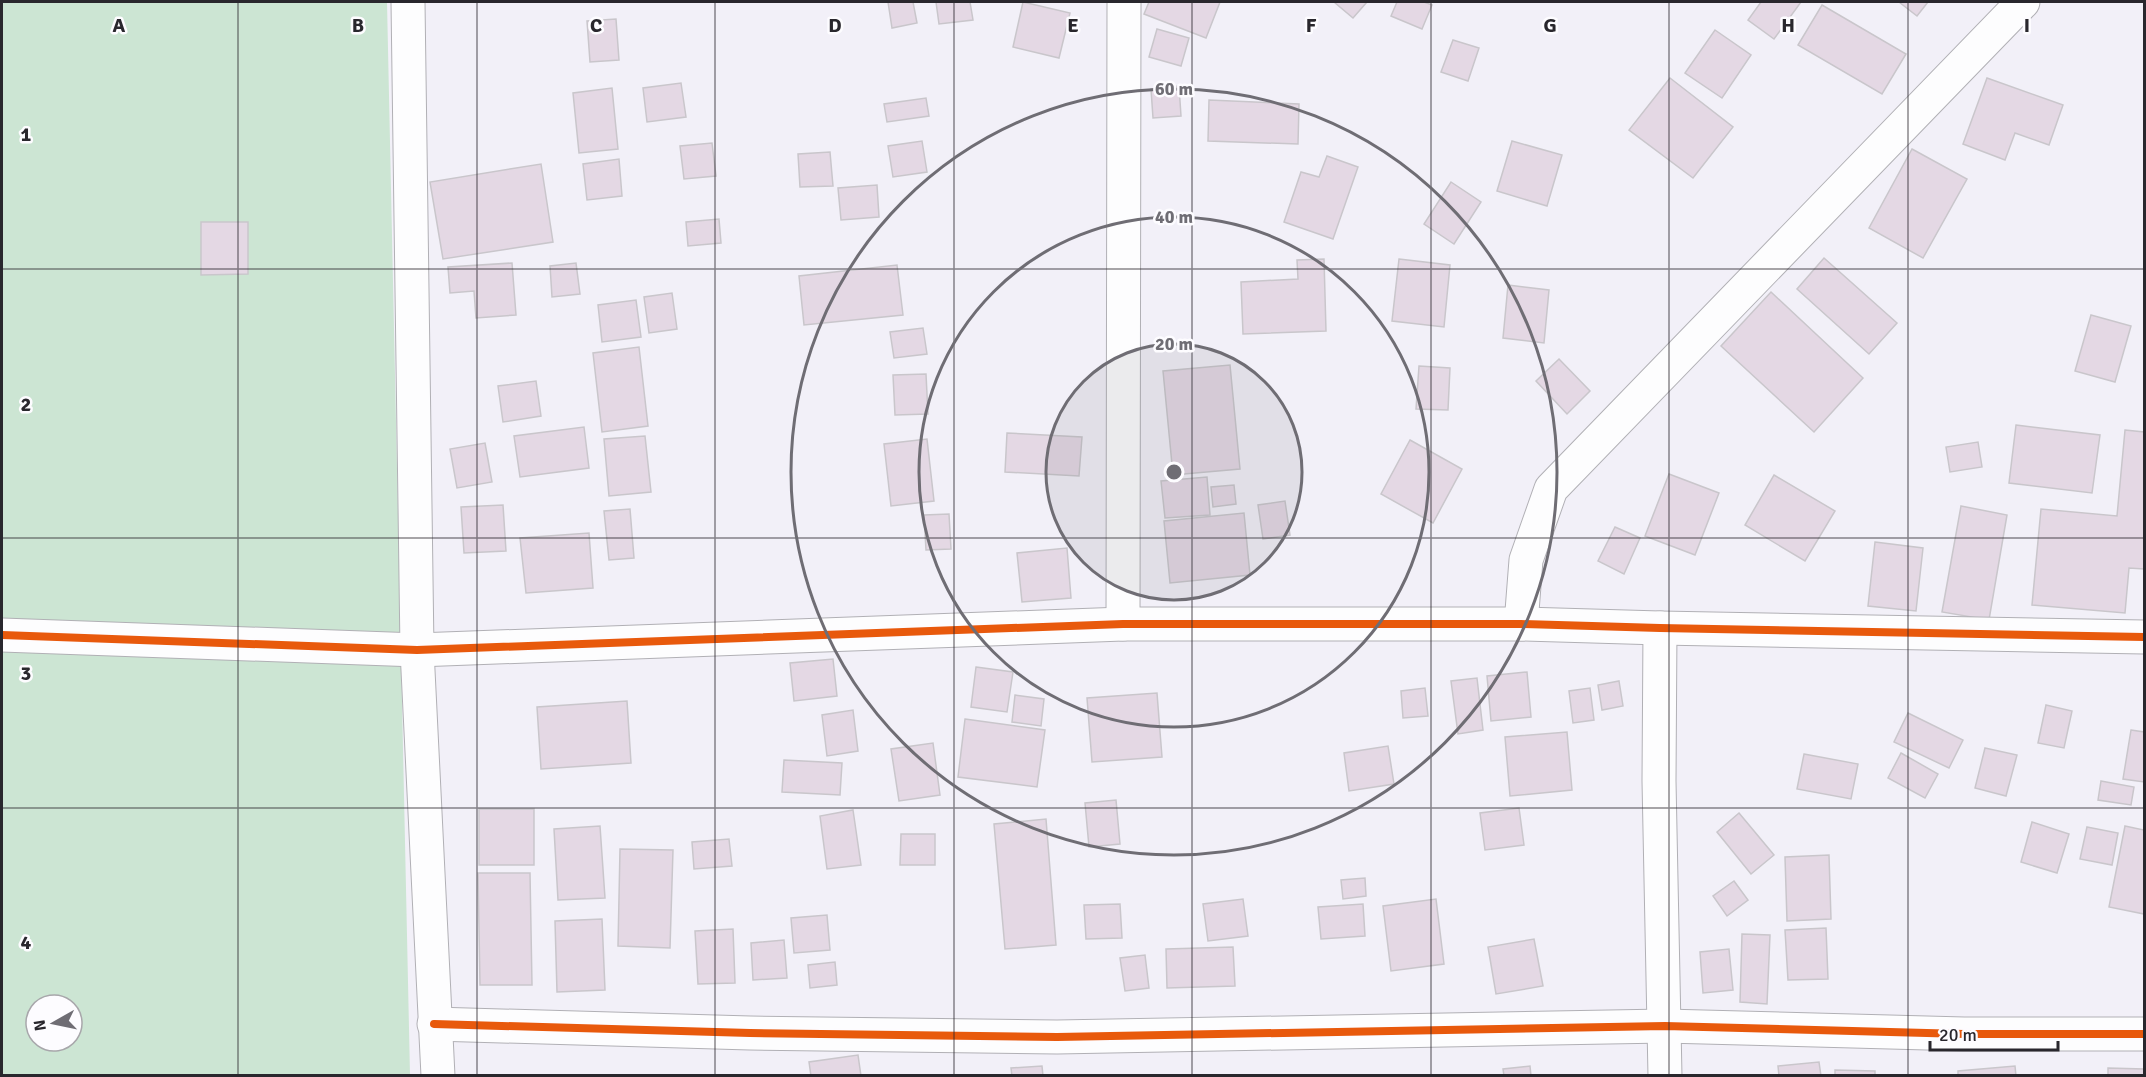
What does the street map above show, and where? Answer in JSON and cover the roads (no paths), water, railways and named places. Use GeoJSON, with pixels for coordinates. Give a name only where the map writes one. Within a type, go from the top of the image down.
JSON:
{"type":"FeatureCollection","features":[{"type":"Feature","properties":{"kind":"street"},"geometry":{"type":"LineString","coordinates":[[408,2],[417,650],[438,1076]]}},
{"type":"Feature","properties":{"kind":"street"},"geometry":{"type":"LineString","coordinates":[[1123,624],[1124,2]]}},
{"type":"Feature","properties":{"kind":"street"},"geometry":{"type":"LineString","coordinates":[[1521,624],[1527,560],[1551,489],[2024,2]]}},
{"type":"Feature","properties":{"kind":"street"},"geometry":{"type":"LineString","coordinates":[[2,635],[417,650],[1123,624],[1521,624],[2145,637]]}},
{"type":"Feature","properties":{"kind":"street"},"geometry":{"type":"LineString","coordinates":[[1660,628],[1659,781],[1665,1076]]}},
{"type":"Feature","properties":{"kind":"street"},"geometry":{"type":"LineString","coordinates":[[434,1024],[750,1033],[1057,1037],[1665,1026],[1964,1034],[2145,1034]]}}]}
